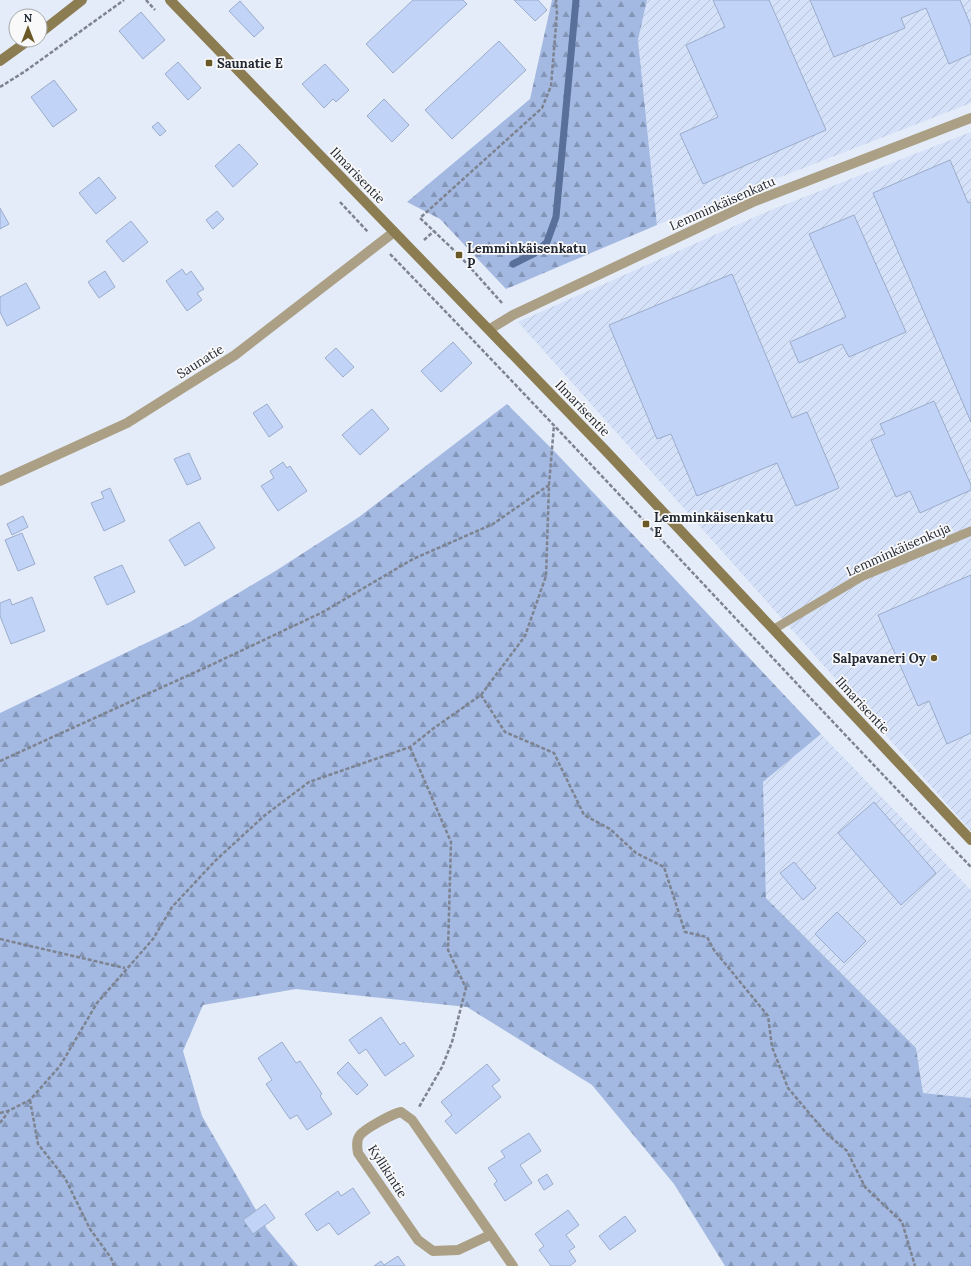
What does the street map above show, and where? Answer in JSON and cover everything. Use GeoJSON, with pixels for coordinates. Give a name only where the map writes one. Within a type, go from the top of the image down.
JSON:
{"type":"FeatureCollection","features":[{"type":"Feature","properties":{"kind":"street"},"geometry":{"type":"LineString","coordinates":[[48,27],[82,0]]}},
{"type":"Feature","properties":{"kind":"street","name":"Ilmarisentie"},"geometry":{"type":"LineString","coordinates":[[170,0],[490,329],[971,840]]}},
{"type":"Feature","properties":{"kind":"street"},"geometry":{"type":"LineString","coordinates":[[0,61],[19,48]]}},
{"type":"Feature","properties":{"kind":"street","name":"Lemminkäisenkatu"},"geometry":{"type":"LineString","coordinates":[[490,329],[514,315],[755,201],[971,118]]}},
{"type":"Feature","properties":{"kind":"street","name":"Saunatie"},"geometry":{"type":"LineString","coordinates":[[0,481],[127,423],[234,355],[394,232]]}},
{"type":"Feature","properties":{"kind":"street","name":"Kyllikintie"},"geometry":{"type":"LineString","coordinates":[[412,1120],[401,1112],[391,1115],[360,1135],[356,1144],[358,1153],[418,1240],[433,1252],[458,1250],[490,1235]]}},
{"type":"Feature","properties":{"kind":"street"},"geometry":{"type":"LineString","coordinates":[[412,1120],[490,1235],[513,1266]]}},
{"type":"Feature","properties":{"kind":"lane","name":"Lemminkäisenkuja"},"geometry":{"type":"LineString","coordinates":[[774,629],[863,576],[971,531]]}},
{"type":"Feature","properties":{"kind":"path"},"geometry":{"type":"LineString","coordinates":[[0,87],[24,72],[124,0]]}},
{"type":"Feature","properties":{"kind":"path"},"geometry":{"type":"LineString","coordinates":[[146,0],[156,10]]}},
{"type":"Feature","properties":{"kind":"path"},"geometry":{"type":"LineString","coordinates":[[514,315],[459,255],[420,218],[542,108],[551,86],[557,14],[556,0]]}},
{"type":"Feature","properties":{"kind":"path"},"geometry":{"type":"LineString","coordinates":[[336,197],[554,425],[971,867]]}},
{"type":"Feature","properties":{"kind":"path"},"geometry":{"type":"LineString","coordinates":[[0,1113],[8,1111],[30,1100],[60,1066],[98,1003],[125,968],[153,939],[172,908],[216,860],[264,816],[309,782],[410,748],[434,728],[481,695],[525,636],[546,576],[548,485],[554,425]]}},
{"type":"Feature","properties":{"kind":"path"},"geometry":{"type":"LineString","coordinates":[[0,761],[211,665],[323,612],[413,559],[493,524],[548,485]]}},
{"type":"Feature","properties":{"kind":"path"},"geometry":{"type":"LineString","coordinates":[[481,695],[505,732],[554,753],[584,815],[610,830],[636,853],[664,867],[685,932],[707,937],[714,950],[768,1016],[772,1047],[788,1088],[826,1133],[847,1151],[865,1187],[902,1222],[915,1266]]}},
{"type":"Feature","properties":{"kind":"path"},"geometry":{"type":"LineString","coordinates":[[410,748],[451,842],[448,950],[466,988],[452,1042],[442,1067],[412,1120]]}},
{"type":"Feature","properties":{"kind":"path"},"geometry":{"type":"LineString","coordinates":[[0,939],[125,968]]}},
{"type":"Feature","properties":{"kind":"path"},"geometry":{"type":"LineString","coordinates":[[30,1100],[38,1144],[65,1178],[90,1229],[114,1266]]}},
{"type":"Feature","properties":{"kind":"path"},"geometry":{"type":"LineString","coordinates":[[0,1123],[8,1111]]}},
{"type":"Feature","properties":{"kind":"shaded area"},"geometry":{"type":"Polygon","coordinates":[[[647,0],[971,0],[971,103],[657,225],[638,40],[647,0]]]}},
{"type":"Feature","properties":{"kind":"shaded area"},"geometry":{"type":"Polygon","coordinates":[[[971,132],[971,831],[518,322],[771,210],[971,132]]]}},
{"type":"Feature","properties":{"kind":"shaded area"},"geometry":{"type":"Polygon","coordinates":[[[821,734],[971,890],[971,1098],[923,1093],[916,1048],[766,898],[763,782],[821,734]]]}},
{"type":"Feature","properties":{"kind":"green space"},"geometry":{"type":"Polygon","coordinates":[[[552,0],[647,0],[638,40],[657,225],[506,289],[440,219],[407,202],[530,99],[552,0]]]}},
{"type":"Feature","properties":{"kind":"green space"},"geometry":{"type":"Polygon","coordinates":[[[507,404],[556,453],[821,734],[763,782],[766,898],[916,1048],[923,1093],[971,1098],[971,1266],[725,1266],[674,1184],[592,1085],[467,1007],[296,989],[203,1005],[183,1051],[202,1116],[267,1229],[298,1266],[0,1266],[0,713],[190,622],[277,570],[359,517],[507,404]]]}},
{"type":"Feature","properties":{"kind":"building"},"geometry":{"type":"Polygon","coordinates":[[[413,0],[463,0],[467,4],[393,73],[366,44],[413,0]]]}},
{"type":"Feature","properties":{"kind":"building"},"geometry":{"type":"Polygon","coordinates":[[[514,0],[538,0],[547,10],[535,21],[514,0]]]}},
{"type":"Feature","properties":{"kind":"building"},"geometry":{"type":"Polygon","coordinates":[[[713,0],[769,0],[826,130],[703,184],[680,134],[718,117],[686,45],[725,27],[713,0]]]}},
{"type":"Feature","properties":{"kind":"building"},"geometry":{"type":"Polygon","coordinates":[[[810,0],[960,0],[971,26],[971,54],[949,64],[926,8],[901,18],[905,28],[834,57],[810,0]]]}},
{"type":"Feature","properties":{"kind":"building"},"geometry":{"type":"Polygon","coordinates":[[[240,1],[264,28],[254,37],[229,11],[240,1]]]}},
{"type":"Feature","properties":{"kind":"building"},"geometry":{"type":"Polygon","coordinates":[[[141,12],[165,40],[143,59],[119,31],[141,12]]]}},
{"type":"Feature","properties":{"kind":"building"},"geometry":{"type":"Polygon","coordinates":[[[499,41],[526,70],[452,139],[425,110],[499,41]]]}},
{"type":"Feature","properties":{"kind":"building"},"geometry":{"type":"Polygon","coordinates":[[[178,62],[201,88],[188,100],[165,74],[178,62]]]}},
{"type":"Feature","properties":{"kind":"building"},"geometry":{"type":"Polygon","coordinates":[[[325,64],[349,90],[336,102],[333,99],[324,108],[302,84],[325,64]]]}},
{"type":"Feature","properties":{"kind":"building"},"geometry":{"type":"Polygon","coordinates":[[[54,80],[77,110],[53,127],[31,97],[54,80]]]}},
{"type":"Feature","properties":{"kind":"building"},"geometry":{"type":"Polygon","coordinates":[[[384,99],[409,125],[392,142],[367,116],[384,99]]]}},
{"type":"Feature","properties":{"kind":"building"},"geometry":{"type":"Polygon","coordinates":[[[158,122],[166,131],[160,136],[152,127],[158,122]]]}},
{"type":"Feature","properties":{"kind":"building"},"geometry":{"type":"Polygon","coordinates":[[[239,144],[258,164],[233,187],[215,166],[239,144]]]}},
{"type":"Feature","properties":{"kind":"building"},"geometry":{"type":"Polygon","coordinates":[[[950,160],[968,203],[971,202],[971,422],[873,193],[950,160]]]}},
{"type":"Feature","properties":{"kind":"building"},"geometry":{"type":"Polygon","coordinates":[[[99,177],[116,198],[96,214],[79,193],[99,177]]]}},
{"type":"Feature","properties":{"kind":"building"},"geometry":{"type":"Polygon","coordinates":[[[0,208],[9,224],[0,229],[0,208]]]}},
{"type":"Feature","properties":{"kind":"building"},"geometry":{"type":"Polygon","coordinates":[[[217,211],[224,219],[213,229],[206,220],[217,211]]]}},
{"type":"Feature","properties":{"kind":"building"},"geometry":{"type":"Polygon","coordinates":[[[854,215],[906,332],[849,357],[842,344],[799,363],[790,342],[846,317],[809,234],[854,215]]]}},
{"type":"Feature","properties":{"kind":"building"},"geometry":{"type":"Polygon","coordinates":[[[131,221],[148,242],[123,262],[106,241],[131,221]]]}},
{"type":"Feature","properties":{"kind":"building"},"geometry":{"type":"Polygon","coordinates":[[[182,269],[186,275],[191,271],[204,289],[197,293],[202,300],[187,311],[166,281],[182,269]]]}},
{"type":"Feature","properties":{"kind":"building"},"geometry":{"type":"Polygon","coordinates":[[[105,271],[115,287],[99,298],[88,282],[105,271]]]}},
{"type":"Feature","properties":{"kind":"building"},"geometry":{"type":"Polygon","coordinates":[[[732,274],[792,418],[807,412],[839,488],[796,506],[777,463],[697,496],[671,434],[657,439],[609,325],[732,274]]]}},
{"type":"Feature","properties":{"kind":"building"},"geometry":{"type":"Polygon","coordinates":[[[26,283],[40,308],[7,326],[0,312],[0,297],[26,283]]]}},
{"type":"Feature","properties":{"kind":"building"},"geometry":{"type":"Polygon","coordinates":[[[453,342],[472,363],[441,392],[421,371],[453,342]]]}},
{"type":"Feature","properties":{"kind":"building"},"geometry":{"type":"Polygon","coordinates":[[[336,348],[354,367],[343,377],[325,358],[336,348]]]}},
{"type":"Feature","properties":{"kind":"building"},"geometry":{"type":"Polygon","coordinates":[[[934,401],[971,485],[971,490],[920,513],[910,491],[896,497],[871,440],[885,434],[880,424],[934,401]]]}},
{"type":"Feature","properties":{"kind":"building"},"geometry":{"type":"Polygon","coordinates":[[[267,404],[283,427],[269,437],[253,413],[267,404]]]}},
{"type":"Feature","properties":{"kind":"building"},"geometry":{"type":"Polygon","coordinates":[[[372,409],[389,429],[360,455],[342,435],[372,409]]]}},
{"type":"Feature","properties":{"kind":"building"},"geometry":{"type":"Polygon","coordinates":[[[189,453],[201,479],[187,485],[174,459],[189,453]]]}},
{"type":"Feature","properties":{"kind":"building"},"geometry":{"type":"Polygon","coordinates":[[[283,462],[287,468],[290,466],[307,491],[278,511],[261,486],[274,478],[270,471],[283,462]]]}},
{"type":"Feature","properties":{"kind":"building"},"geometry":{"type":"Polygon","coordinates":[[[110,488],[125,521],[104,531],[91,503],[104,498],[101,492],[110,488]]]}},
{"type":"Feature","properties":{"kind":"building"},"geometry":{"type":"Polygon","coordinates":[[[23,516],[28,527],[12,535],[7,524],[23,516]]]}},
{"type":"Feature","properties":{"kind":"building"},"geometry":{"type":"Polygon","coordinates":[[[199,522],[215,548],[185,566],[169,540],[199,522]]]}},
{"type":"Feature","properties":{"kind":"building"},"geometry":{"type":"Polygon","coordinates":[[[22,533],[35,564],[18,571],[5,540],[22,533]]]}},
{"type":"Feature","properties":{"kind":"building"},"geometry":{"type":"Polygon","coordinates":[[[122,565],[135,592],[107,605],[94,577],[122,565]]]}},
{"type":"Feature","properties":{"kind":"building","name":"Salpavaneri Oy"},"geometry":{"type":"Polygon","coordinates":[[[971,575],[971,733],[947,744],[929,701],[918,706],[878,615],[971,575]]]}},
{"type":"Feature","properties":{"kind":"building"},"geometry":{"type":"Polygon","coordinates":[[[32,597],[45,631],[11,644],[0,616],[0,603],[10,599],[12,605],[32,597]]]}},
{"type":"Feature","properties":{"kind":"building"},"geometry":{"type":"Polygon","coordinates":[[[874,802],[936,873],[901,905],[838,833],[874,802]]]}},
{"type":"Feature","properties":{"kind":"building"},"geometry":{"type":"Polygon","coordinates":[[[794,862],[816,888],[803,900],[780,873],[794,862]]]}},
{"type":"Feature","properties":{"kind":"building"},"geometry":{"type":"Polygon","coordinates":[[[837,912],[866,941],[844,963],[815,934],[837,912]]]}},
{"type":"Feature","properties":{"kind":"building"},"geometry":{"type":"Polygon","coordinates":[[[381,1017],[400,1045],[404,1042],[414,1056],[385,1076],[366,1049],[359,1054],[349,1040],[381,1017]]]}},
{"type":"Feature","properties":{"kind":"building"},"geometry":{"type":"Polygon","coordinates":[[[282,1042],[296,1063],[300,1061],[322,1094],[320,1096],[332,1114],[307,1130],[297,1115],[290,1119],[266,1084],[272,1080],[258,1058],[282,1042]]]}},
{"type":"Feature","properties":{"kind":"building"},"geometry":{"type":"Polygon","coordinates":[[[348,1062],[368,1085],[357,1095],[337,1073],[348,1062]]]}},
{"type":"Feature","properties":{"kind":"building"},"geometry":{"type":"Polygon","coordinates":[[[487,1064],[500,1080],[492,1086],[501,1097],[456,1134],[445,1121],[452,1115],[441,1102],[487,1064]]]}},
{"type":"Feature","properties":{"kind":"building"},"geometry":{"type":"Polygon","coordinates":[[[529,1133],[541,1151],[520,1165],[532,1183],[505,1201],[494,1184],[497,1181],[488,1168],[505,1157],[501,1151],[529,1133]]]}},
{"type":"Feature","properties":{"kind":"building"},"geometry":{"type":"Polygon","coordinates":[[[547,1174],[553,1184],[544,1190],[538,1180],[547,1174]]]}},
{"type":"Feature","properties":{"kind":"building"},"geometry":{"type":"Polygon","coordinates":[[[353,1188],[370,1213],[338,1235],[329,1223],[317,1231],[305,1214],[338,1191],[341,1196],[353,1188]]]}},
{"type":"Feature","properties":{"kind":"building"},"geometry":{"type":"Polygon","coordinates":[[[265,1204],[275,1218],[253,1234],[243,1220],[265,1204]]]}},
{"type":"Feature","properties":{"kind":"building"},"geometry":{"type":"Polygon","coordinates":[[[568,1210],[579,1225],[566,1235],[575,1247],[569,1251],[576,1261],[570,1266],[551,1266],[539,1250],[544,1246],[535,1234],[568,1210]]]}},
{"type":"Feature","properties":{"kind":"building"},"geometry":{"type":"Polygon","coordinates":[[[625,1216],[636,1231],[610,1250],[599,1236],[625,1216]]]}},
{"type":"Feature","properties":{"kind":"building"},"geometry":{"type":"Polygon","coordinates":[[[398,1256],[405,1266],[374,1266],[381,1261],[384,1265],[398,1256]]]}},
{"type":"Feature","properties":{"kind":"waterway"},"geometry":{"type":"LineString","coordinates":[[513,264],[535,253],[547,242],[556,217],[576,0]]}},
{"type":"Feature","properties":{"kind":"place","name":"Saunatie E"},"geometry":{"type":"Point","coordinates":[209,63]}},
{"type":"Feature","properties":{"kind":"place","name":"Lemminkäisenkatu P"},"geometry":{"type":"Point","coordinates":[459,255]}},
{"type":"Feature","properties":{"kind":"place","name":"Lemminkäisenkatu E"},"geometry":{"type":"Point","coordinates":[646,524]}},
{"type":"Feature","properties":{"kind":"place","name":"Salpavaneri Oy"},"geometry":{"type":"Point","coordinates":[934,658]}}]}
